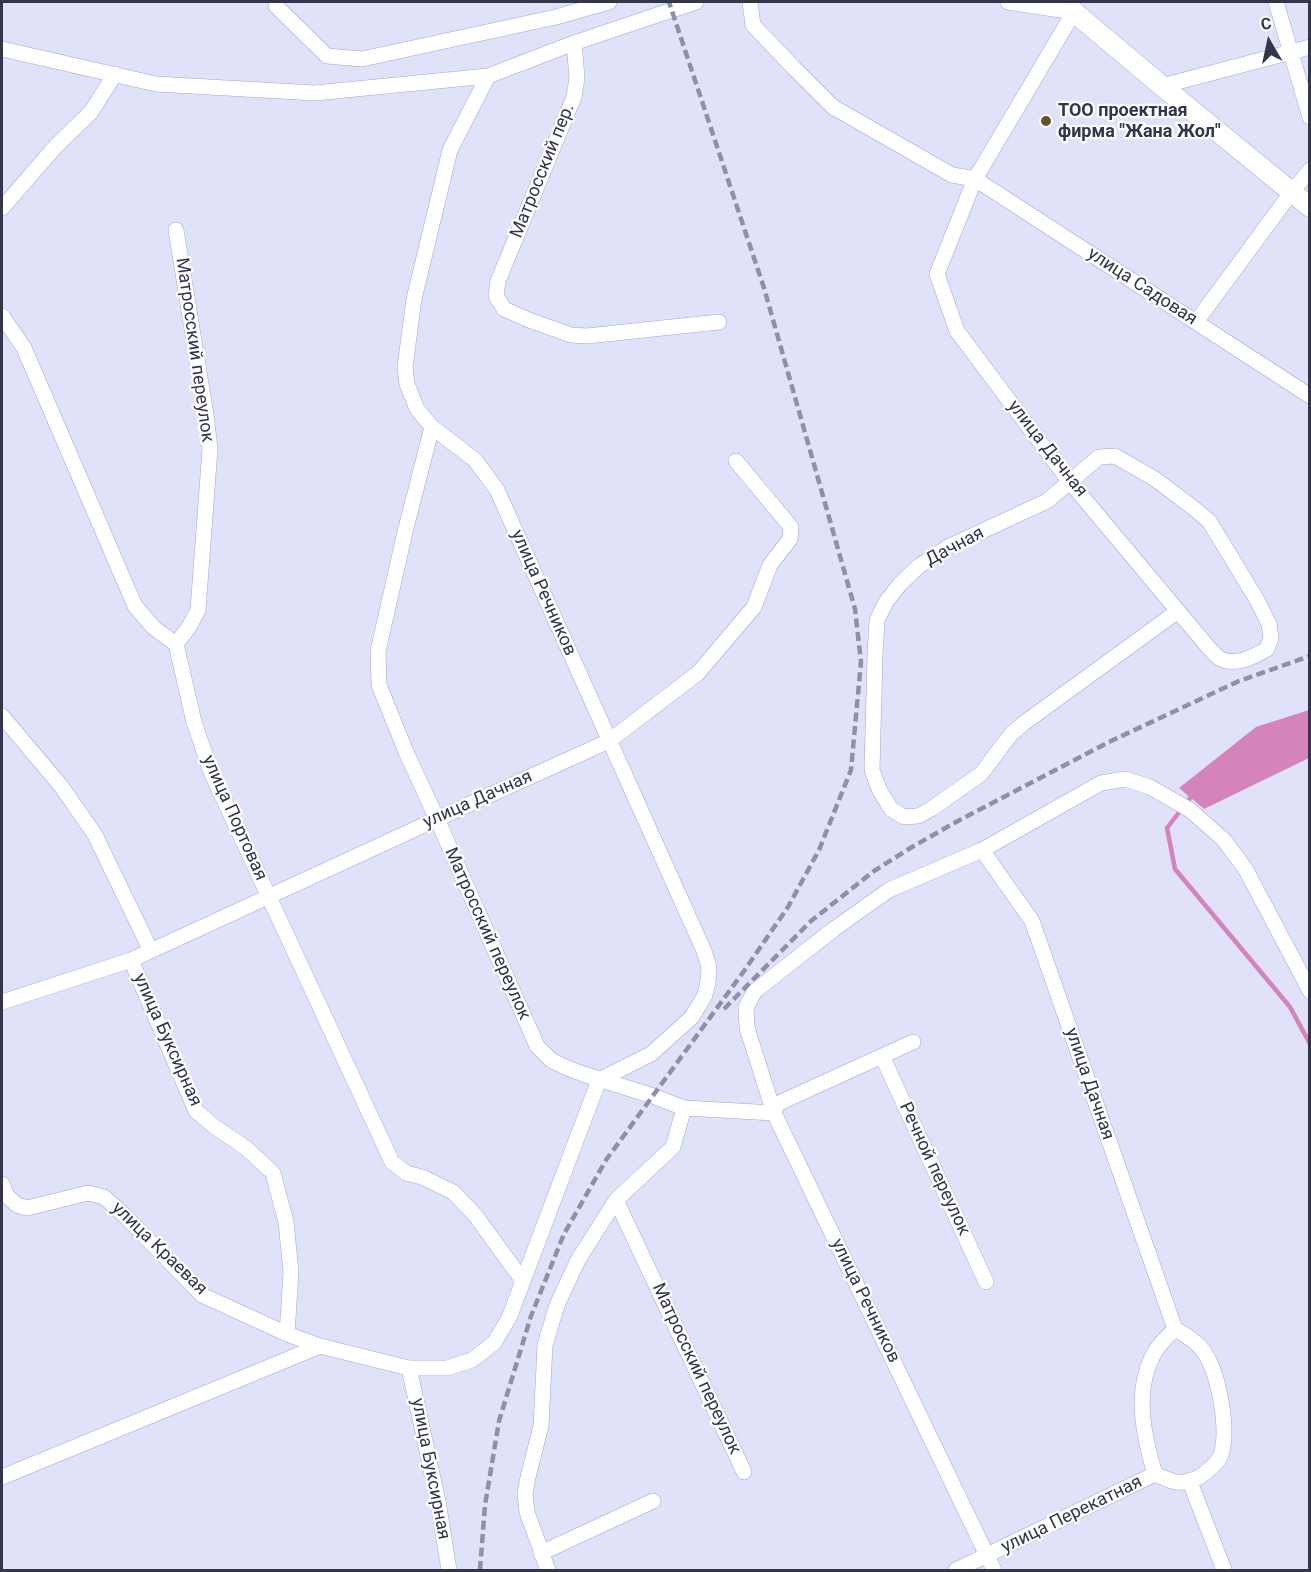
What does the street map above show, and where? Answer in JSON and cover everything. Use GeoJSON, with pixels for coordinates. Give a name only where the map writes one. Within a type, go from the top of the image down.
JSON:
{"type":"FeatureCollection","features":[{"type":"Feature","properties":{"kind":"main road"},"geometry":{"type":"LineString","coordinates":[[1071,7],[1162,86],[1310,207]]}},
{"type":"Feature","properties":{"kind":"street"},"geometry":{"type":"LineString","coordinates":[[276,6],[327,56],[362,59],[556,17],[609,2]]}},
{"type":"Feature","properties":{"kind":"street"},"geometry":{"type":"LineString","coordinates":[[649,2],[662,12]]}},
{"type":"Feature","properties":{"kind":"street"},"geometry":{"type":"LineString","coordinates":[[2,49],[156,84],[315,93],[488,76],[574,43],[694,2]]}},
{"type":"Feature","properties":{"kind":"street","name":"улица Садовая"},"geometry":{"type":"LineString","coordinates":[[750,2],[753,25],[833,107],[952,175],[975,179],[1310,396]]}},
{"type":"Feature","properties":{"kind":"street"},"geometry":{"type":"LineString","coordinates":[[975,179],[1071,7],[1008,2]]}},
{"type":"Feature","properties":{"kind":"street"},"geometry":{"type":"LineString","coordinates":[[1276,2],[1310,117]]}},
{"type":"Feature","properties":{"kind":"street","name":"Матросский пер."},"geometry":{"type":"LineString","coordinates":[[574,43],[577,78],[574,97],[498,281],[496,296],[504,309],[529,320],[571,334],[587,336],[719,322]]}},
{"type":"Feature","properties":{"kind":"street"},"geometry":{"type":"LineString","coordinates":[[1162,86],[1310,47]]}},
{"type":"Feature","properties":{"kind":"street"},"geometry":{"type":"LineString","coordinates":[[2,208],[56,146],[91,112],[115,74]]}},
{"type":"Feature","properties":{"kind":"street","name":"улица Речников"},"geometry":{"type":"LineString","coordinates":[[488,76],[450,150],[414,299],[405,367],[407,384],[417,409],[432,427],[475,460],[497,490],[704,951],[709,967],[705,995],[692,1017],[651,1054],[599,1080]]}},
{"type":"Feature","properties":{"kind":"street"},"geometry":{"type":"LineString","coordinates":[[1197,322],[1310,170]]}},
{"type":"Feature","properties":{"kind":"street","name":"улица Дачная"},"geometry":{"type":"LineString","coordinates":[[975,179],[937,274],[957,331],[1070,482],[1179,611]]}},
{"type":"Feature","properties":{"kind":"street","name":"Матросский переулок"},"geometry":{"type":"LineString","coordinates":[[176,230],[210,449],[198,610],[176,644]]}},
{"type":"Feature","properties":{"kind":"street"},"geometry":{"type":"LineString","coordinates":[[2,316],[24,348],[135,606],[154,628],[176,644]]}},
{"type":"Feature","properties":{"kind":"street","name":"Матросский переулок"},"geometry":{"type":"LineString","coordinates":[[432,427],[378,651],[379,685],[406,752],[537,1046],[551,1060],[574,1071],[684,1108]]}},
{"type":"Feature","properties":{"kind":"street","name":"Дачная"},"geometry":{"type":"LineString","coordinates":[[1115,456],[1155,479],[1209,521],[1257,600],[1269,624],[1271,638],[1267,649],[1252,658],[1236,662],[1219,658],[1179,611],[1024,723],[1011,734],[981,774],[931,809],[918,816],[904,817],[891,809],[879,789],[872,770],[878,621],[886,602],[900,584],[919,566],[948,547],[1047,501],[1099,458],[1115,456]]}},
{"type":"Feature","properties":{"kind":"street","name":"улица Дачная"},"geometry":{"type":"LineString","coordinates":[[2,1002],[131,960],[609,741],[698,673],[754,607],[770,565],[790,539],[791,527],[736,461]]}},
{"type":"Feature","properties":{"kind":"street","name":"улица Портовая"},"geometry":{"type":"LineString","coordinates":[[176,644],[194,722],[211,772],[392,1162],[406,1173],[422,1177],[453,1192],[475,1215],[523,1281]]}},
{"type":"Feature","properties":{"kind":"street","name":"улица Буксирная"},"geometry":{"type":"LineString","coordinates":[[2,716],[61,786],[96,835],[151,951]]}},
{"type":"Feature","properties":{"kind":"street"},"geometry":{"type":"LineString","coordinates":[[982,850],[1101,783],[1125,779],[1150,787],[1190,810],[1224,840],[1246,870],[1310,991]]}},
{"type":"Feature","properties":{"kind":"street","name":"улица Дачная"},"geometry":{"type":"LineString","coordinates":[[982,850],[1032,921],[1175,1329]]}},
{"type":"Feature","properties":{"kind":"street","name":"улица Речников"},"geometry":{"type":"LineString","coordinates":[[982,850],[889,890],[755,991],[746,1006],[747,1028],[774,1113],[994,1570]]}},
{"type":"Feature","properties":{"kind":"street","name":"улица Буксирная"},"geometry":{"type":"LineString","coordinates":[[131,960],[196,1111],[246,1148],[273,1173],[286,1222],[291,1272],[287,1335]]}},
{"type":"Feature","properties":{"kind":"street"},"geometry":{"type":"LineString","coordinates":[[548,1570],[527,1512],[525,1494],[541,1426],[545,1345],[557,1305],[578,1260],[616,1200],[673,1147],[684,1108],[774,1113],[779,1103],[914,1042]]}},
{"type":"Feature","properties":{"kind":"street","name":"Речной переулок"},"geometry":{"type":"LineString","coordinates":[[882,1056],[986,1282]]}},
{"type":"Feature","properties":{"kind":"street","name":"улица Краевая"},"geometry":{"type":"LineString","coordinates":[[3,1193],[16,1205],[27,1208],[88,1193],[104,1197],[202,1294],[287,1335],[321,1346],[410,1368],[447,1368],[472,1360],[494,1343],[509,1318],[599,1080]]}},
{"type":"Feature","properties":{"kind":"street","name":"Матросский переулок"},"geometry":{"type":"LineString","coordinates":[[616,1200],[744,1472]]}},
{"type":"Feature","properties":{"kind":"street"},"geometry":{"type":"LineString","coordinates":[[1175,1329],[1193,1340],[1203,1352],[1213,1373],[1222,1409],[1224,1438],[1221,1457],[1205,1474],[1190,1482],[1175,1482],[1155,1474],[1146,1447],[1141,1404],[1146,1371],[1157,1348],[1175,1329]]}},
{"type":"Feature","properties":{"kind":"street"},"geometry":{"type":"LineString","coordinates":[[2,1477],[321,1346]]}},
{"type":"Feature","properties":{"kind":"street","name":"улица Буксирная"},"geometry":{"type":"LineString","coordinates":[[410,1368],[438,1501],[449,1570]]}},
{"type":"Feature","properties":{"kind":"street","name":"улица Перекатная"},"geometry":{"type":"LineString","coordinates":[[956,1570],[1155,1474]]}},
{"type":"Feature","properties":{"kind":"street"},"geometry":{"type":"LineString","coordinates":[[1190,1482],[1224,1570]]}},
{"type":"Feature","properties":{"kind":"street"},"geometry":{"type":"LineString","coordinates":[[541,1553],[653,1501]]}},
{"type":"Feature","properties":{"kind":"shaded area"},"geometry":{"type":"Polygon","coordinates":[[[1309,710],[1309,758],[1204,809],[1179,788],[1256,727],[1309,710]]]}},
{"type":"Feature","properties":{"kind":"waterway"},"geometry":{"type":"LineString","coordinates":[[1194,793],[1167,828],[1175,869],[1290,1007],[1310,1044]]}},
{"type":"Feature","properties":{"kind":"railway"},"geometry":{"type":"LineString","coordinates":[[480,1570],[485,1505],[499,1421],[531,1316],[564,1234],[606,1160],[788,907],[819,850],[851,770],[861,662],[855,609],[764,288],[669,2]]}},
{"type":"Feature","properties":{"kind":"railway"},"geometry":{"type":"LineString","coordinates":[[724,1009],[811,921],[874,871],[912,847],[1111,741],[1239,681],[1310,656]]}},
{"type":"Feature","properties":{"kind":"place","name":"ТОО проектная фирма \"Жана Жол\""},"geometry":{"type":"Point","coordinates":[1046,121]}}]}
